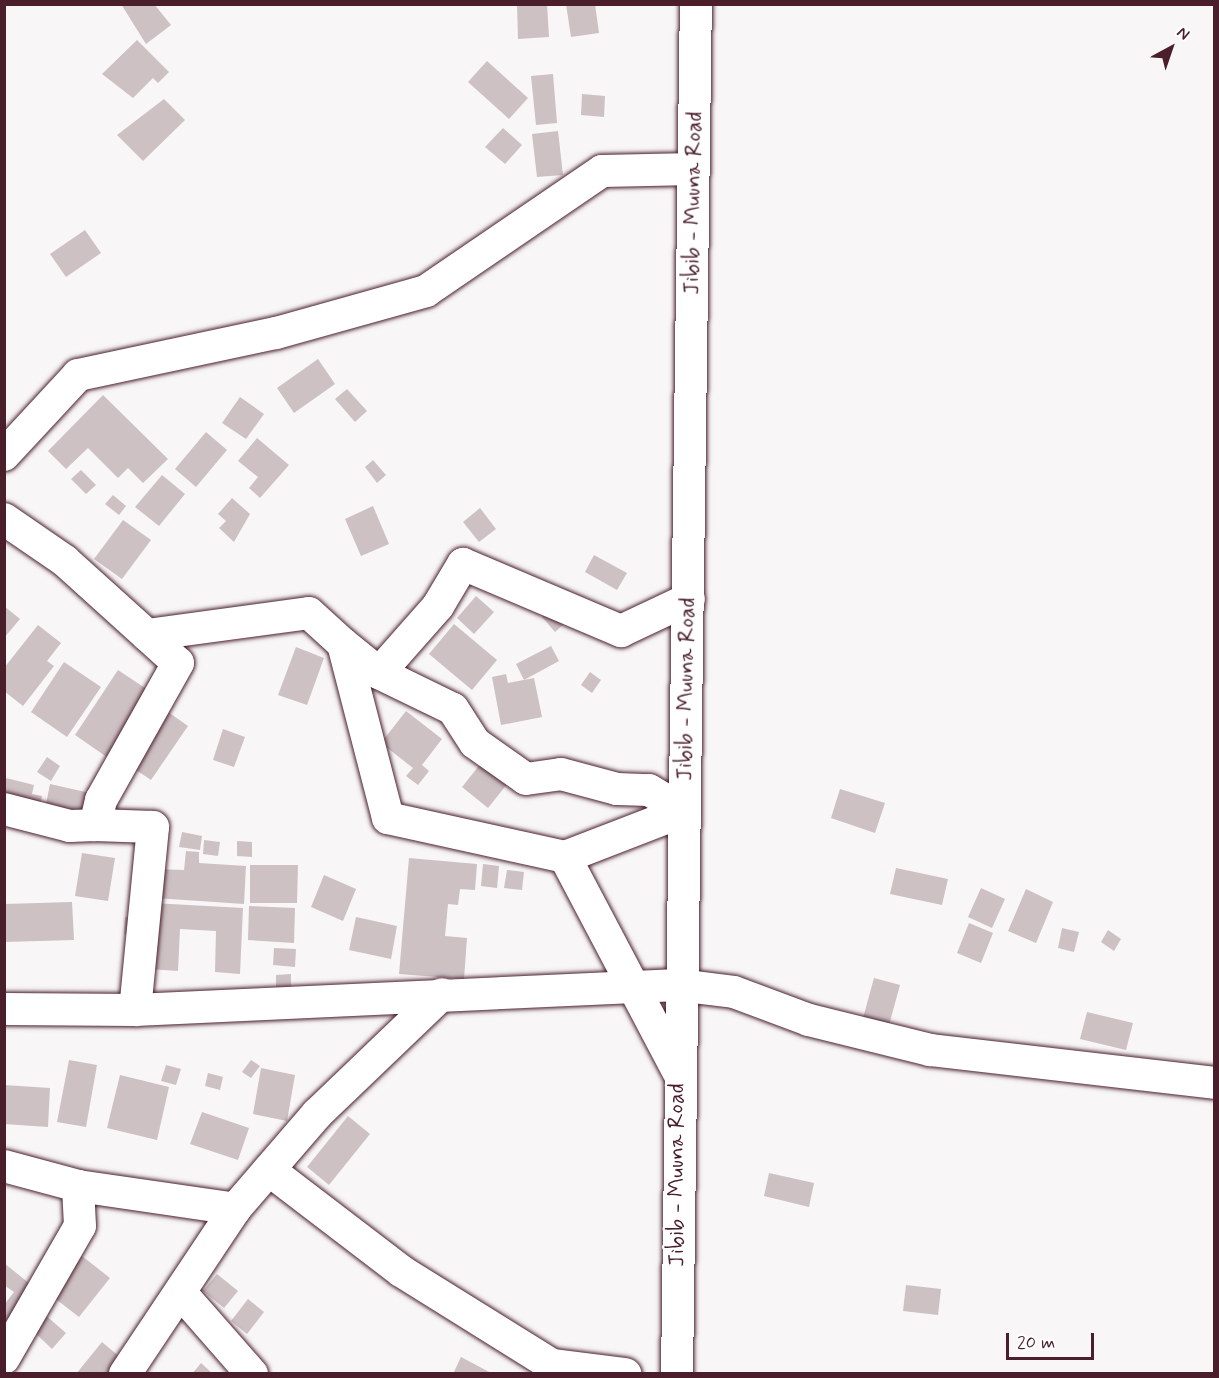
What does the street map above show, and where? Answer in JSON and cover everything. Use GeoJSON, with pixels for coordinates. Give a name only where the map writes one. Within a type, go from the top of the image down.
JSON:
{"type":"FeatureCollection","features":[{"type":"Feature","properties":{"kind":"street","name":"Jibib - Muuna Road"},"geometry":{"type":"LineString","coordinates":[[677,1374],[678,985],[689,599],[696,4]]}},
{"type":"Feature","properties":{"kind":"street"},"geometry":{"type":"LineString","coordinates":[[4,455],[78,375],[276,333],[426,291],[602,171],[694,169]]}},
{"type":"Feature","properties":{"kind":"street"},"geometry":{"type":"LineString","coordinates":[[4,519],[65,561],[178,663],[101,800],[95,825]]}},
{"type":"Feature","properties":{"kind":"street"},"geometry":{"type":"LineString","coordinates":[[379,673],[438,606],[463,564],[621,632],[689,599]]}},
{"type":"Feature","properties":{"kind":"street"},"geometry":{"type":"LineString","coordinates":[[147,635],[309,613],[379,673],[453,710],[475,743],[526,779],[561,774],[617,789],[649,790],[684,811]]}},
{"type":"Feature","properties":{"kind":"street"},"geometry":{"type":"LineString","coordinates":[[343,644],[388,818],[565,857],[684,811]]}},
{"type":"Feature","properties":{"kind":"street"},"geometry":{"type":"LineString","coordinates":[[4,809],[70,826],[153,827],[135,1010]]}},
{"type":"Feature","properties":{"kind":"street"},"geometry":{"type":"LineString","coordinates":[[565,857],[629,987],[678,1072]]}},
{"type":"Feature","properties":{"kind":"street"},"geometry":{"type":"LineString","coordinates":[[4,1010],[135,1010],[442,994],[678,985],[734,992],[809,1020],[930,1050],[1215,1083]]}},
{"type":"Feature","properties":{"kind":"street"},"geometry":{"type":"LineString","coordinates":[[124,1374],[181,1293],[235,1209],[317,1114],[442,994]]}},
{"type":"Feature","properties":{"kind":"street"},"geometry":{"type":"LineString","coordinates":[[4,1166],[78,1186],[235,1209]]}},
{"type":"Feature","properties":{"kind":"street"},"geometry":{"type":"LineString","coordinates":[[269,1170],[401,1271],[552,1365],[625,1374]]}},
{"type":"Feature","properties":{"kind":"street"},"geometry":{"type":"LineString","coordinates":[[4,1358],[80,1226],[78,1186]]}},
{"type":"Feature","properties":{"kind":"street"},"geometry":{"type":"LineString","coordinates":[[181,1293],[252,1374]]}},
{"type":"Feature","properties":{"kind":"building"},"geometry":{"type":"Polygon","coordinates":[[[121,4],[154,4],[171,25],[146,44],[121,4]]]}},
{"type":"Feature","properties":{"kind":"building"},"geometry":{"type":"Polygon","coordinates":[[[517,4],[547,4],[549,37],[518,39],[517,4]]]}},
{"type":"Feature","properties":{"kind":"building"},"geometry":{"type":"Polygon","coordinates":[[[566,4],[595,4],[599,33],[571,37],[566,4]]]}},
{"type":"Feature","properties":{"kind":"building"},"geometry":{"type":"Polygon","coordinates":[[[137,40],[169,72],[158,83],[153,78],[133,98],[102,74],[137,40]]]}},
{"type":"Feature","properties":{"kind":"building"},"geometry":{"type":"Polygon","coordinates":[[[487,61],[528,98],[509,119],[468,82],[487,61]]]}},
{"type":"Feature","properties":{"kind":"building"},"geometry":{"type":"Polygon","coordinates":[[[553,74],[557,123],[536,125],[531,76],[553,74]]]}},
{"type":"Feature","properties":{"kind":"building"},"geometry":{"type":"Polygon","coordinates":[[[582,94],[605,96],[604,117],[581,115],[582,94]]]}},
{"type":"Feature","properties":{"kind":"building"},"geometry":{"type":"Polygon","coordinates":[[[164,99],[185,120],[143,161],[117,135],[164,99]]]}},
{"type":"Feature","properties":{"kind":"building"},"geometry":{"type":"Polygon","coordinates":[[[503,128],[522,145],[505,164],[485,147],[503,128]]]}},
{"type":"Feature","properties":{"kind":"building"},"geometry":{"type":"Polygon","coordinates":[[[558,131],[563,175],[537,177],[532,134],[558,131]]]}},
{"type":"Feature","properties":{"kind":"building"},"geometry":{"type":"Polygon","coordinates":[[[85,230],[101,253],[66,277],[50,254],[85,230]]]}},
{"type":"Feature","properties":{"kind":"building"},"geometry":{"type":"Polygon","coordinates":[[[318,359],[335,384],[294,413],[277,388],[318,359]]]}},
{"type":"Feature","properties":{"kind":"building"},"geometry":{"type":"Polygon","coordinates":[[[347,389],[367,411],[355,422],[335,399],[347,389]]]}},
{"type":"Feature","properties":{"kind":"building"},"geometry":{"type":"Polygon","coordinates":[[[103,395],[168,459],[143,483],[128,468],[118,478],[88,448],[66,469],[48,451],[103,395]]]}},
{"type":"Feature","properties":{"kind":"building"},"geometry":{"type":"Polygon","coordinates":[[[240,397],[264,414],[246,439],[222,423],[240,397]]]}},
{"type":"Feature","properties":{"kind":"building"},"geometry":{"type":"Polygon","coordinates":[[[206,432],[227,450],[196,487],[175,469],[206,432]]]}},
{"type":"Feature","properties":{"kind":"building"},"geometry":{"type":"Polygon","coordinates":[[[257,438],[289,465],[260,498],[249,488],[258,477],[238,461],[257,438]]]}},
{"type":"Feature","properties":{"kind":"building"},"geometry":{"type":"Polygon","coordinates":[[[373,460],[386,475],[377,483],[365,467],[373,460]]]}},
{"type":"Feature","properties":{"kind":"building"},"geometry":{"type":"Polygon","coordinates":[[[81,470],[96,485],[86,494],[71,479],[81,470]]]}},
{"type":"Feature","properties":{"kind":"building"},"geometry":{"type":"Polygon","coordinates":[[[162,475],[185,494],[159,526],[135,507],[162,475]]]}},
{"type":"Feature","properties":{"kind":"building"},"geometry":{"type":"Polygon","coordinates":[[[113,495],[126,506],[119,515],[105,504],[113,495]]]}},
{"type":"Feature","properties":{"kind":"building"},"geometry":{"type":"Polygon","coordinates":[[[232,498],[250,514],[234,542],[219,528],[226,521],[218,514],[232,498]]]}},
{"type":"Feature","properties":{"kind":"building"},"geometry":{"type":"Polygon","coordinates":[[[373,506],[389,544],[361,556],[345,519],[373,506]]]}},
{"type":"Feature","properties":{"kind":"building"},"geometry":{"type":"Polygon","coordinates":[[[480,508],[496,529],[479,542],[463,522],[480,508]]]}},
{"type":"Feature","properties":{"kind":"building"},"geometry":{"type":"Polygon","coordinates":[[[123,520],[151,540],[122,579],[94,559],[123,520]]]}},
{"type":"Feature","properties":{"kind":"building"},"geometry":{"type":"Polygon","coordinates":[[[594,555],[627,573],[617,590],[585,572],[594,555]]]}},
{"type":"Feature","properties":{"kind":"building"},"geometry":{"type":"Polygon","coordinates":[[[476,596],[494,612],[474,634],[457,618],[476,596]]]}},
{"type":"Feature","properties":{"kind":"building"},"geometry":{"type":"Polygon","coordinates":[[[4,606],[20,619],[4,638],[4,606]]]}},
{"type":"Feature","properties":{"kind":"building"},"geometry":{"type":"Polygon","coordinates":[[[550,609],[564,624],[555,632],[542,617],[550,609]]]}},
{"type":"Feature","properties":{"kind":"building"},"geometry":{"type":"Polygon","coordinates":[[[454,624],[497,660],[472,690],[429,654],[454,624]]]}},
{"type":"Feature","properties":{"kind":"building"},"geometry":{"type":"Polygon","coordinates":[[[38,625],[61,643],[47,661],[54,666],[23,706],[4,691],[4,668],[38,625]]]}},
{"type":"Feature","properties":{"kind":"building"},"geometry":{"type":"Polygon","coordinates":[[[551,646],[559,661],[524,680],[516,664],[551,646]]]}},
{"type":"Feature","properties":{"kind":"building"},"geometry":{"type":"Polygon","coordinates":[[[296,647],[324,658],[307,705],[278,695],[296,647]]]}},
{"type":"Feature","properties":{"kind":"building"},"geometry":{"type":"Polygon","coordinates":[[[64,662],[101,687],[67,737],[31,712],[64,662]]]}},
{"type":"Feature","properties":{"kind":"building"},"geometry":{"type":"Polygon","coordinates":[[[118,670],[157,696],[114,762],[75,735],[118,670]]]}},
{"type":"Feature","properties":{"kind":"building"},"geometry":{"type":"Polygon","coordinates":[[[590,672],[601,680],[592,693],[581,685],[590,672]]]}},
{"type":"Feature","properties":{"kind":"building"},"geometry":{"type":"Polygon","coordinates":[[[506,674],[508,683],[534,678],[542,717],[501,725],[492,677],[506,674]]]}},
{"type":"Feature","properties":{"kind":"building"},"geometry":{"type":"Polygon","coordinates":[[[161,707],[188,726],[151,780],[124,762],[161,707]]]}},
{"type":"Feature","properties":{"kind":"building"},"geometry":{"type":"Polygon","coordinates":[[[406,711],[442,739],[422,765],[429,771],[418,785],[406,776],[413,768],[381,743],[406,711]]]}},
{"type":"Feature","properties":{"kind":"building"},"geometry":{"type":"Polygon","coordinates":[[[223,729],[245,737],[234,767],[213,760],[223,729]]]}},
{"type":"Feature","properties":{"kind":"building"},"geometry":{"type":"Polygon","coordinates":[[[47,757],[60,766],[51,781],[37,772],[47,757]]]}},
{"type":"Feature","properties":{"kind":"building"},"geometry":{"type":"Polygon","coordinates":[[[482,762],[508,783],[488,808],[462,787],[482,762]]]}},
{"type":"Feature","properties":{"kind":"building"},"geometry":{"type":"Polygon","coordinates":[[[6,778],[34,785],[32,794],[42,796],[38,813],[4,805],[6,778]]]}},
{"type":"Feature","properties":{"kind":"building"},"geometry":{"type":"Polygon","coordinates":[[[50,784],[90,793],[84,823],[44,814],[50,784]]]}},
{"type":"Feature","properties":{"kind":"building"},"geometry":{"type":"Polygon","coordinates":[[[840,789],[885,803],[875,833],[831,818],[840,789]]]}},
{"type":"Feature","properties":{"kind":"building"},"geometry":{"type":"Polygon","coordinates":[[[182,832],[202,836],[200,850],[179,847],[182,832]]]}},
{"type":"Feature","properties":{"kind":"building"},"geometry":{"type":"Polygon","coordinates":[[[204,840],[220,842],[218,856],[203,854],[204,840]]]}},
{"type":"Feature","properties":{"kind":"building"},"geometry":{"type":"Polygon","coordinates":[[[237,841],[252,842],[252,857],[237,856],[237,841]]]}},
{"type":"Feature","properties":{"kind":"building"},"geometry":{"type":"Polygon","coordinates":[[[186,851],[199,852],[199,863],[246,866],[244,904],[155,898],[156,869],[184,870],[186,851]]]}},
{"type":"Feature","properties":{"kind":"building"},"geometry":{"type":"Polygon","coordinates":[[[82,853],[115,858],[108,901],[75,896],[82,853]]]}},
{"type":"Feature","properties":{"kind":"building"},"geometry":{"type":"Polygon","coordinates":[[[409,858],[477,864],[475,890],[460,889],[458,905],[448,904],[445,936],[467,938],[464,979],[399,974],[409,858]]]}},
{"type":"Feature","properties":{"kind":"building"},"geometry":{"type":"Polygon","coordinates":[[[483,864],[499,866],[497,888],[481,886],[483,864]]]}},
{"type":"Feature","properties":{"kind":"building"},"geometry":{"type":"Polygon","coordinates":[[[250,865],[298,865],[297,903],[250,903],[250,865]]]}},
{"type":"Feature","properties":{"kind":"building"},"geometry":{"type":"Polygon","coordinates":[[[896,868],[948,879],[942,905],[890,894],[896,868]]]}},
{"type":"Feature","properties":{"kind":"building"},"geometry":{"type":"Polygon","coordinates":[[[507,870],[524,872],[522,890],[504,888],[507,870]]]}},
{"type":"Feature","properties":{"kind":"building"},"geometry":{"type":"Polygon","coordinates":[[[324,875],[356,889],[343,921],[311,907],[324,875]]]}},
{"type":"Feature","properties":{"kind":"building"},"geometry":{"type":"Polygon","coordinates":[[[981,888],[1005,899],[992,928],[968,917],[981,888]]]}},
{"type":"Feature","properties":{"kind":"building"},"geometry":{"type":"Polygon","coordinates":[[[1026,889],[1053,902],[1036,943],[1008,931],[1026,889]]]}},
{"type":"Feature","properties":{"kind":"building"},"geometry":{"type":"Polygon","coordinates":[[[72,902],[74,940],[4,942],[4,904],[72,902]]]}},
{"type":"Feature","properties":{"kind":"building"},"geometry":{"type":"Polygon","coordinates":[[[152,903],[243,908],[240,974],[215,972],[216,931],[180,929],[178,971],[149,969],[152,903]]]}},
{"type":"Feature","properties":{"kind":"building"},"geometry":{"type":"Polygon","coordinates":[[[249,906],[295,908],[294,943],[248,940],[249,906]]]}},
{"type":"Feature","properties":{"kind":"building"},"geometry":{"type":"Polygon","coordinates":[[[125,917],[141,919],[140,935],[124,934],[125,917]]]}},
{"type":"Feature","properties":{"kind":"building"},"geometry":{"type":"Polygon","coordinates":[[[356,917],[397,926],[391,959],[349,950],[356,917]]]}},
{"type":"Feature","properties":{"kind":"building"},"geometry":{"type":"Polygon","coordinates":[[[969,923],[993,933],[981,963],[957,953],[969,923]]]}},
{"type":"Feature","properties":{"kind":"building"},"geometry":{"type":"Polygon","coordinates":[[[1062,928],[1079,932],[1074,952],[1058,948],[1062,928]]]}},
{"type":"Feature","properties":{"kind":"building"},"geometry":{"type":"Polygon","coordinates":[[[1108,930],[1121,939],[1114,951],[1101,942],[1108,930]]]}},
{"type":"Feature","properties":{"kind":"building"},"geometry":{"type":"Polygon","coordinates":[[[274,948],[296,949],[295,967],[273,965],[274,948]]]}},
{"type":"Feature","properties":{"kind":"building"},"geometry":{"type":"Polygon","coordinates":[[[291,974],[291,987],[276,987],[276,975],[291,974]]]}},
{"type":"Feature","properties":{"kind":"building"},"geometry":{"type":"Polygon","coordinates":[[[874,978],[900,985],[889,1025],[863,1018],[874,978]]]}},
{"type":"Feature","properties":{"kind":"building"},"geometry":{"type":"Polygon","coordinates":[[[1087,1012],[1133,1023],[1126,1050],[1080,1039],[1087,1012]]]}},
{"type":"Feature","properties":{"kind":"building"},"geometry":{"type":"Polygon","coordinates":[[[69,1060],[97,1065],[86,1127],[57,1122],[69,1060]]]}},
{"type":"Feature","properties":{"kind":"building"},"geometry":{"type":"Polygon","coordinates":[[[251,1060],[260,1066],[251,1078],[242,1072],[251,1060]]]}},
{"type":"Feature","properties":{"kind":"building"},"geometry":{"type":"Polygon","coordinates":[[[166,1065],[181,1069],[176,1085],[161,1081],[166,1065]]]}},
{"type":"Feature","properties":{"kind":"building"},"geometry":{"type":"Polygon","coordinates":[[[261,1068],[295,1075],[287,1121],[253,1114],[261,1068]]]}},
{"type":"Feature","properties":{"kind":"building"},"geometry":{"type":"Polygon","coordinates":[[[208,1073],[223,1077],[220,1090],[205,1086],[208,1073]]]}},
{"type":"Feature","properties":{"kind":"building"},"geometry":{"type":"Polygon","coordinates":[[[120,1075],[169,1087],[157,1140],[107,1128],[120,1075]]]}},
{"type":"Feature","properties":{"kind":"building"},"geometry":{"type":"Polygon","coordinates":[[[4,1085],[50,1088],[48,1127],[4,1124],[4,1085]]]}},
{"type":"Feature","properties":{"kind":"building"},"geometry":{"type":"Polygon","coordinates":[[[202,1112],[249,1128],[238,1160],[190,1144],[202,1112]]]}},
{"type":"Feature","properties":{"kind":"building"},"geometry":{"type":"Polygon","coordinates":[[[348,1116],[370,1134],[329,1185],[307,1167],[348,1116]]]}},
{"type":"Feature","properties":{"kind":"building"},"geometry":{"type":"Polygon","coordinates":[[[769,1173],[814,1183],[809,1207],[764,1196],[769,1173]]]}},
{"type":"Feature","properties":{"kind":"building"},"geometry":{"type":"Polygon","coordinates":[[[82,1256],[110,1278],[79,1317],[52,1296],[82,1256]]]}},
{"type":"Feature","properties":{"kind":"building"},"geometry":{"type":"Polygon","coordinates":[[[4,1263],[40,1292],[4,1337],[4,1305],[14,1292],[4,1285],[4,1263]]]}},
{"type":"Feature","properties":{"kind":"building"},"geometry":{"type":"Polygon","coordinates":[[[217,1274],[238,1291],[224,1308],[203,1291],[217,1274]]]}},
{"type":"Feature","properties":{"kind":"building"},"geometry":{"type":"Polygon","coordinates":[[[906,1285],[941,1289],[938,1315],[903,1311],[906,1285]]]}},
{"type":"Feature","properties":{"kind":"building"},"geometry":{"type":"Polygon","coordinates":[[[248,1299],[264,1312],[247,1334],[231,1321],[248,1299]]]}},
{"type":"Feature","properties":{"kind":"building"},"geometry":{"type":"Polygon","coordinates":[[[43,1313],[66,1333],[52,1349],[30,1328],[43,1313]]]}},
{"type":"Feature","properties":{"kind":"building"},"geometry":{"type":"Polygon","coordinates":[[[102,1342],[127,1363],[118,1374],[76,1374],[102,1342]]]}},
{"type":"Feature","properties":{"kind":"building"},"geometry":{"type":"Polygon","coordinates":[[[461,1357],[493,1374],[453,1374],[461,1357]]]}},
{"type":"Feature","properties":{"kind":"building"},"geometry":{"type":"Polygon","coordinates":[[[201,1363],[213,1374],[192,1374],[201,1363]]]}}]}
